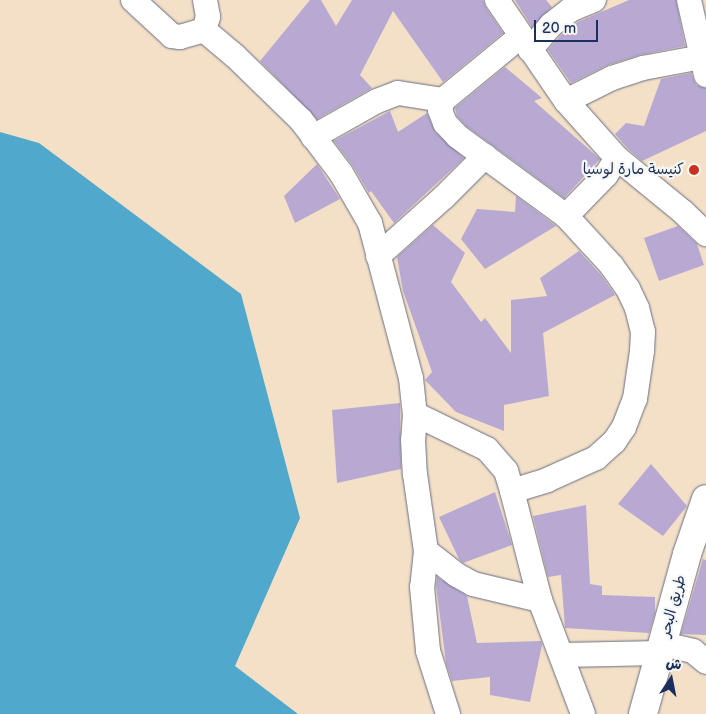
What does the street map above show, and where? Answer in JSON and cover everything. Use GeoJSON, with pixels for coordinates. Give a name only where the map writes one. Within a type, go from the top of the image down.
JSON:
{"type":"FeatureCollection","features":[{"type":"Feature","properties":{"kind":"main road","name":"طريق البحر"},"geometry":{"type":"LineString","coordinates":[[643,714],[687,554],[706,499]]}},
{"type":"Feature","properties":{"kind":"street"},"geometry":{"type":"LineString","coordinates":[[133,0],[172,36],[180,37],[204,30]]}},
{"type":"Feature","properties":{"kind":"street"},"geometry":{"type":"LineString","coordinates":[[204,30],[208,17],[205,0]]}},
{"type":"Feature","properties":{"kind":"street"},"geometry":{"type":"LineString","coordinates":[[497,0],[566,101],[616,158],[683,212],[706,234]]}},
{"type":"Feature","properties":{"kind":"street"},"geometry":{"type":"LineString","coordinates":[[512,491],[547,480],[596,458],[614,442],[624,427],[636,399],[643,342],[637,308],[628,289],[612,266],[566,216],[457,136],[445,123],[440,110],[443,100],[570,10],[594,0]]}},
{"type":"Feature","properties":{"kind":"street"},"geometry":{"type":"LineString","coordinates":[[566,101],[612,78],[643,68],[704,66],[688,0]]}},
{"type":"Feature","properties":{"kind":"street"},"geometry":{"type":"LineString","coordinates":[[204,30],[235,56],[301,120],[341,173],[364,210],[378,256],[391,312],[408,360],[415,414],[413,449],[426,551],[422,587],[428,651],[448,714]]}},
{"type":"Feature","properties":{"kind":"street"},"geometry":{"type":"LineString","coordinates":[[314,137],[377,101],[398,93],[443,100]]}},
{"type":"Feature","properties":{"kind":"street"},"geometry":{"type":"LineString","coordinates":[[378,256],[444,197],[484,156]]}},
{"type":"Feature","properties":{"kind":"street"},"geometry":{"type":"LineString","coordinates":[[566,216],[606,174],[616,158]]}},
{"type":"Feature","properties":{"kind":"street"},"geometry":{"type":"LineString","coordinates":[[415,414],[487,450],[506,471],[540,600],[583,714]]}},
{"type":"Feature","properties":{"kind":"street"},"geometry":{"type":"LineString","coordinates":[[426,551],[450,570],[473,584],[540,600]]}},
{"type":"Feature","properties":{"kind":"street"},"geometry":{"type":"LineString","coordinates":[[562,655],[662,649],[693,651],[706,662]]}},
{"type":"Feature","properties":{"kind":"water"},"geometry":{"type":"Polygon","coordinates":[[[0,132],[39,143],[241,294],[300,518],[235,666],[298,714],[0,714],[0,132]]]}},
{"type":"Feature","properties":{"kind":"building"},"geometry":{"type":"Polygon","coordinates":[[[310,0],[321,0],[336,26],[352,0],[483,0],[486,8],[503,33],[443,82],[393,11],[360,75],[372,88],[317,119],[260,61],[310,0]]]}},
{"type":"Feature","properties":{"kind":"building"},"geometry":{"type":"Polygon","coordinates":[[[515,0],[546,0],[552,7],[532,27],[515,0]]]}},
{"type":"Feature","properties":{"kind":"building"},"geometry":{"type":"Polygon","coordinates":[[[629,0],[676,0],[685,46],[640,55],[608,65],[571,83],[548,50],[561,35],[578,22],[629,0]]]}},
{"type":"Feature","properties":{"kind":"building"},"geometry":{"type":"Polygon","coordinates":[[[505,67],[542,98],[534,101],[600,159],[564,198],[466,126],[457,116],[455,108],[505,67]]]}},
{"type":"Feature","properties":{"kind":"building"},"geometry":{"type":"Polygon","coordinates":[[[691,73],[696,85],[706,88],[706,131],[642,161],[615,134],[626,123],[644,126],[661,79],[691,73]]]}},
{"type":"Feature","properties":{"kind":"building"},"geometry":{"type":"Polygon","coordinates":[[[390,111],[398,132],[427,113],[435,132],[464,158],[394,223],[371,191],[369,193],[353,166],[334,141],[390,111]]]}},
{"type":"Feature","properties":{"kind":"building"},"geometry":{"type":"Polygon","coordinates":[[[317,164],[340,199],[295,223],[284,196],[317,164]]]}},
{"type":"Feature","properties":{"kind":"building"},"geometry":{"type":"Polygon","coordinates":[[[516,196],[556,226],[485,269],[461,239],[477,209],[515,212],[516,196]]]}},
{"type":"Feature","properties":{"kind":"building"},"geometry":{"type":"Polygon","coordinates":[[[433,225],[465,253],[451,282],[481,322],[485,318],[511,353],[511,300],[547,296],[540,278],[579,251],[601,275],[615,295],[543,333],[549,396],[504,405],[504,431],[456,412],[425,380],[432,372],[403,291],[397,257],[433,225]]]}},
{"type":"Feature","properties":{"kind":"building"},"geometry":{"type":"Polygon","coordinates":[[[678,226],[697,244],[704,265],[659,281],[644,238],[678,226]]]}},
{"type":"Feature","properties":{"kind":"building"},"geometry":{"type":"Polygon","coordinates":[[[400,403],[401,469],[337,483],[332,410],[400,403]]]}},
{"type":"Feature","properties":{"kind":"building"},"geometry":{"type":"Polygon","coordinates":[[[651,464],[687,506],[663,536],[618,504],[651,464]]]}},
{"type":"Feature","properties":{"kind":"building"},"geometry":{"type":"Polygon","coordinates":[[[495,492],[512,545],[463,563],[459,559],[439,517],[495,492]]]}},
{"type":"Feature","properties":{"kind":"building"},"geometry":{"type":"Polygon","coordinates":[[[586,505],[590,584],[602,586],[602,595],[655,597],[655,613],[649,633],[565,628],[561,575],[548,577],[533,516],[586,505]]]}},
{"type":"Feature","properties":{"kind":"building"},"geometry":{"type":"Polygon","coordinates":[[[703,559],[706,560],[706,635],[681,634],[703,559]]]}},
{"type":"Feature","properties":{"kind":"building"},"geometry":{"type":"Polygon","coordinates":[[[437,577],[467,596],[477,643],[541,641],[542,645],[530,702],[490,695],[490,677],[452,681],[446,663],[436,585],[437,577]]]}},
{"type":"Feature","properties":{"kind":"place","name":"كنيسة مارة لوسيا"},"geometry":{"type":"Point","coordinates":[694,170]}}]}
